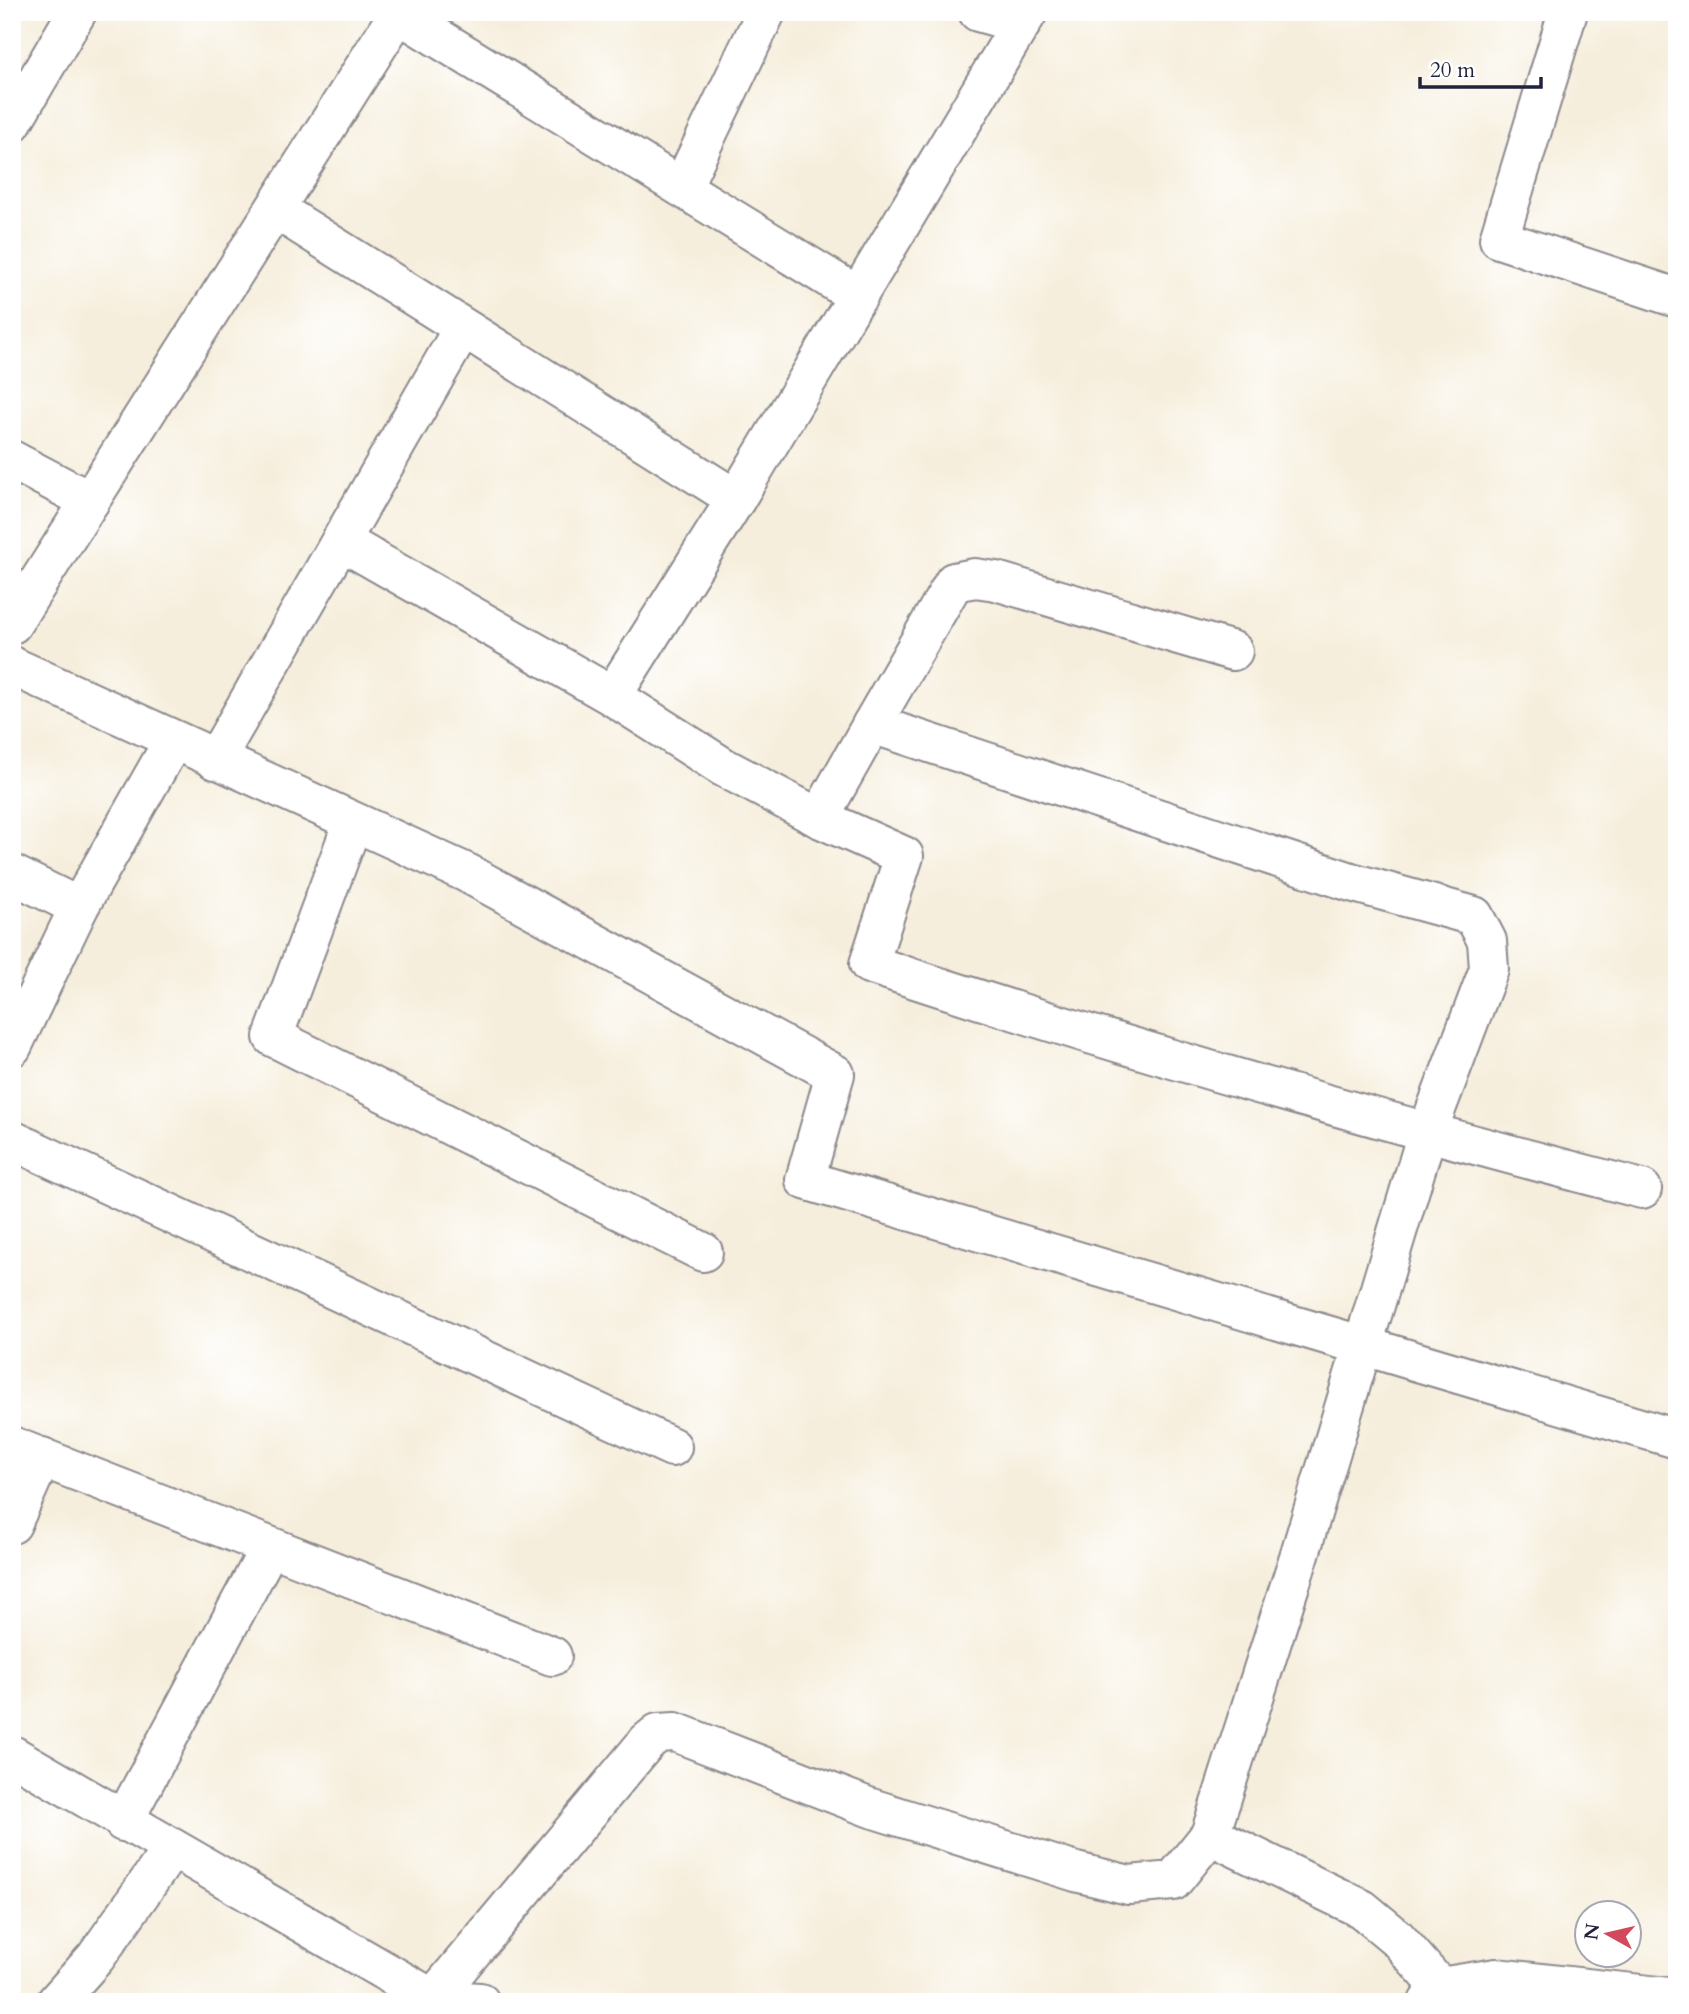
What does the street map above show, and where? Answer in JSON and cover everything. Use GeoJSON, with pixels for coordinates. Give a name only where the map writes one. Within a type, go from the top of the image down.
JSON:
{"type":"FeatureCollection","features":[{"type":"Feature","properties":{"kind":"street"},"geometry":{"type":"LineString","coordinates":[[12,123],[77,12]]}},
{"type":"Feature","properties":{"kind":"street"},"geometry":{"type":"LineString","coordinates":[[682,187],[766,12]]}},
{"type":"Feature","properties":{"kind":"street"},"geometry":{"type":"LineString","coordinates":[[612,696],[736,499],[1025,18],[978,12]]}},
{"type":"Feature","properties":{"kind":"street"},"geometry":{"type":"LineString","coordinates":[[1568,12],[1500,239],[1677,298]]}},
{"type":"Feature","properties":{"kind":"street"},"geometry":{"type":"LineString","coordinates":[[12,624],[397,13],[858,296]]}},
{"type":"Feature","properties":{"kind":"street"},"geometry":{"type":"LineString","coordinates":[[275,209],[736,499]]}},
{"type":"Feature","properties":{"kind":"street"},"geometry":{"type":"LineString","coordinates":[[215,760],[463,328]]}},
{"type":"Feature","properties":{"kind":"street"},"geometry":{"type":"LineString","coordinates":[[12,460],[90,501]]}},
{"type":"Feature","properties":{"kind":"street"},"geometry":{"type":"LineString","coordinates":[[341,541],[612,696],[723,767],[818,818],[904,856],[869,964],[1023,1015],[1427,1133],[1642,1189]]}},
{"type":"Feature","properties":{"kind":"street"},"geometry":{"type":"LineString","coordinates":[[818,818],[954,582],[975,578],[996,581],[1233,651]]}},
{"type":"Feature","properties":{"kind":"street"},"geometry":{"type":"LineString","coordinates":[[12,666],[467,873],[835,1074],[806,1180],[1677,1439]]}},
{"type":"Feature","properties":{"kind":"street"},"geometry":{"type":"LineString","coordinates":[[432,2000],[658,1732],[675,1732],[872,1808],[1076,1872],[1129,1885],[1173,1881],[1210,1835],[1299,1558],[1427,1133],[1489,969],[1487,941],[1474,916],[1351,882],[872,724]]}},
{"type":"Feature","properties":{"kind":"street"},"geometry":{"type":"LineString","coordinates":[[12,1047],[79,907],[173,741]]}},
{"type":"Feature","properties":{"kind":"street"},"geometry":{"type":"LineString","coordinates":[[353,822],[273,1037],[703,1252]]}},
{"type":"Feature","properties":{"kind":"street"},"geometry":{"type":"LineString","coordinates":[[12,874],[79,907]]}},
{"type":"Feature","properties":{"kind":"street"},"geometry":{"type":"LineString","coordinates":[[12,1140],[672,1447]]}},
{"type":"Feature","properties":{"kind":"street"},"geometry":{"type":"LineString","coordinates":[[12,1524],[27,1451],[552,1656]]}},
{"type":"Feature","properties":{"kind":"street"},"geometry":{"type":"LineString","coordinates":[[123,1822],[270,1547]]}},
{"type":"Feature","properties":{"kind":"street"},"geometry":{"type":"LineString","coordinates":[[12,1755],[432,2000],[480,2002]]}},
{"type":"Feature","properties":{"kind":"street"},"geometry":{"type":"LineString","coordinates":[[1210,1835],[1362,1909],[1397,1938],[1434,1994],[1496,1978],[1677,1998]]}},
{"type":"Feature","properties":{"kind":"street"},"geometry":{"type":"LineString","coordinates":[[56,2002],[96,1956],[171,1850]]}}]}
